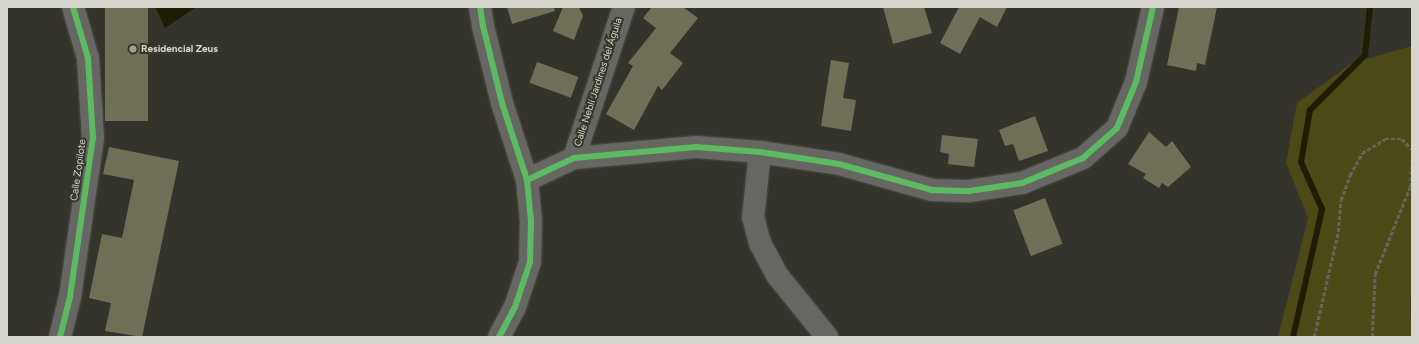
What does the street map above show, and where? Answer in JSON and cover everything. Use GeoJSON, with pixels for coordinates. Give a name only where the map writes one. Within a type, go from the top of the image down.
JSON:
{"type":"FeatureCollection","features":[{"type":"Feature","properties":{"kind":"street","name":"Calle Zopilote"},"geometry":{"type":"LineString","coordinates":[[60,337],[70,297],[93,138],[88,58],[73,7]]}},
{"type":"Feature","properties":{"kind":"street"},"geometry":{"type":"LineString","coordinates":[[480,7],[483,26],[502,102],[527,180],[531,221],[530,262],[515,307],[499,337]]}},
{"type":"Feature","properties":{"kind":"street","name":"Calle Neblí Jardines del Águila"},"geometry":{"type":"LineString","coordinates":[[574,158],[624,7]]}},
{"type":"Feature","properties":{"kind":"street"},"geometry":{"type":"LineString","coordinates":[[527,180],[574,158],[697,147],[760,152],[839,164],[932,190],[969,191],[1022,183],[1083,158],[1118,128],[1136,82],[1153,7]]}},
{"type":"Feature","properties":{"kind":"street"},"geometry":{"type":"LineString","coordinates":[[760,152],[753,217],[760,243],[777,276],[827,337]]}},
{"type":"Feature","properties":{"kind":"path"},"geometry":{"type":"LineString","coordinates":[[1314,337],[1338,232],[1341,200],[1350,175],[1362,153],[1385,139],[1402,139],[1412,150]]}},
{"type":"Feature","properties":{"kind":"path"},"geometry":{"type":"LineString","coordinates":[[1372,337],[1376,274],[1410,187],[1412,157]]}},
{"type":"Feature","properties":{"kind":"shaded area"},"geometry":{"type":"Polygon","coordinates":[[[155,7],[196,7],[165,28],[155,7]]]}},
{"type":"Feature","properties":{"kind":"shaded area"},"geometry":{"type":"Polygon","coordinates":[[[1412,46],[1412,288],[1410,302],[1412,337],[1278,337],[1308,218],[1286,163],[1297,103],[1352,63],[1412,46]]]}},
{"type":"Feature","properties":{"kind":"building","name":"Residencial Zeus"},"geometry":{"type":"Polygon","coordinates":[[[105,7],[148,7],[148,121],[105,121],[105,7]]]}},
{"type":"Feature","properties":{"kind":"building"},"geometry":{"type":"Polygon","coordinates":[[[507,7],[554,7],[555,11],[512,24],[507,7]]]}},
{"type":"Feature","properties":{"kind":"building"},"geometry":{"type":"Polygon","coordinates":[[[563,7],[579,7],[583,16],[574,40],[553,31],[563,7]]]}},
{"type":"Feature","properties":{"kind":"building"},"geometry":{"type":"Polygon","coordinates":[[[652,7],[683,7],[698,18],[670,53],[683,63],[662,90],[658,86],[634,130],[606,114],[633,66],[628,63],[656,28],[643,18],[652,7]]]}},
{"type":"Feature","properties":{"kind":"building"},"geometry":{"type":"Polygon","coordinates":[[[883,7],[924,7],[932,33],[893,44],[883,7]]]}},
{"type":"Feature","properties":{"kind":"building"},"geometry":{"type":"Polygon","coordinates":[[[959,7],[1007,7],[997,27],[980,17],[960,54],[940,43],[959,7]]]}},
{"type":"Feature","properties":{"kind":"building"},"geometry":{"type":"Polygon","coordinates":[[[1179,7],[1217,7],[1205,65],[1197,63],[1196,71],[1167,65],[1179,7]]]}},
{"type":"Feature","properties":{"kind":"building"},"geometry":{"type":"Polygon","coordinates":[[[831,60],[849,63],[843,98],[856,100],[851,131],[821,126],[831,60]]]}},
{"type":"Feature","properties":{"kind":"building"},"geometry":{"type":"Polygon","coordinates":[[[537,62],[578,77],[571,98],[529,83],[537,62]]]}},
{"type":"Feature","properties":{"kind":"building"},"geometry":{"type":"Polygon","coordinates":[[[1035,116],[1048,151],[1019,161],[1013,144],[1005,146],[999,130],[1035,116]]]}},
{"type":"Feature","properties":{"kind":"building"},"geometry":{"type":"Polygon","coordinates":[[[1149,132],[1166,147],[1172,141],[1191,167],[1168,187],[1162,183],[1159,188],[1143,178],[1146,174],[1128,164],[1149,132]]]}},
{"type":"Feature","properties":{"kind":"building"},"geometry":{"type":"Polygon","coordinates":[[[942,135],[978,139],[974,167],[948,164],[949,154],[940,152],[942,135]]]}},
{"type":"Feature","properties":{"kind":"building"},"geometry":{"type":"Polygon","coordinates":[[[109,147],[179,161],[142,337],[105,331],[111,303],[89,298],[102,234],[122,238],[134,180],[103,174],[109,147]]]}},
{"type":"Feature","properties":{"kind":"building"},"geometry":{"type":"Polygon","coordinates":[[[1045,198],[1063,244],[1031,256],[1013,210],[1045,198]]]}},
{"type":"Feature","properties":{"kind":"waterway"},"geometry":{"type":"LineString","coordinates":[[1293,337],[1322,209],[1301,162],[1310,110],[1365,55],[1370,7]]}},
{"type":"Feature","properties":{"kind":"cycle path"},"geometry":{"type":"LineString","coordinates":[[60,337],[70,297],[93,138],[88,58],[73,7]]}},
{"type":"Feature","properties":{"kind":"cycle path"},"geometry":{"type":"LineString","coordinates":[[480,7],[483,26],[502,103],[527,180],[531,221],[530,262],[515,307],[499,337]]}},
{"type":"Feature","properties":{"kind":"cycle path"},"geometry":{"type":"LineString","coordinates":[[527,180],[574,158],[697,147],[760,152],[839,164],[932,190],[969,191],[1022,183],[1083,158],[1117,128],[1136,82],[1153,7]]}},
{"type":"Feature","properties":{"kind":"place","name":"Residencial Zeus"},"geometry":{"type":"Point","coordinates":[133,49]}}]}
